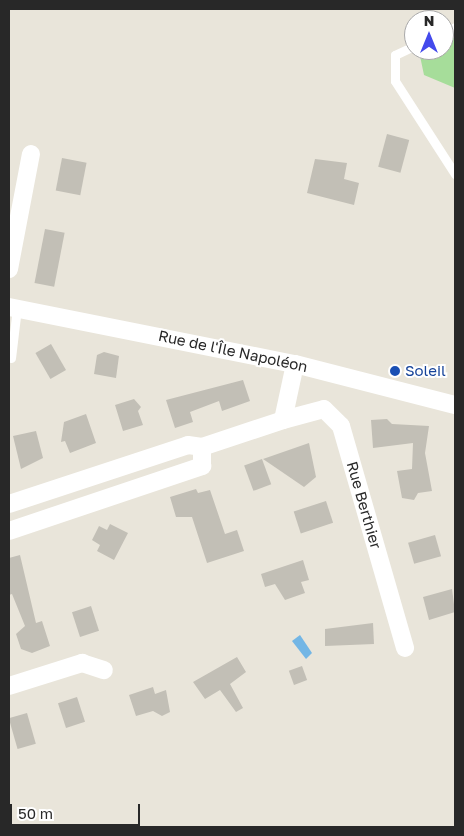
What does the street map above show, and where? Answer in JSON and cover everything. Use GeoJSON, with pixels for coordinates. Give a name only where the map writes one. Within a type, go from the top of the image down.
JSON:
{"type":"FeatureCollection","features":[{"type":"Feature","properties":{"kind":"street"},"geometry":{"type":"LineString","coordinates":[[9,269],[31,154]]}},
{"type":"Feature","properties":{"kind":"street","name":"Rue de l'Île Napoléon"},"geometry":{"type":"LineString","coordinates":[[13,307],[295,364],[455,405]]}},
{"type":"Feature","properties":{"kind":"street"},"geometry":{"type":"LineString","coordinates":[[283,420],[295,364]]}},
{"type":"Feature","properties":{"kind":"street","name":"Rue Berthier"},"geometry":{"type":"LineString","coordinates":[[9,504],[188,445],[202,447],[283,420],[324,409],[342,426],[405,648]]}},
{"type":"Feature","properties":{"kind":"street"},"geometry":{"type":"LineString","coordinates":[[9,531],[202,466],[202,447]]}},
{"type":"Feature","properties":{"kind":"street"},"geometry":{"type":"LineString","coordinates":[[9,686],[82,663],[104,670]]}},
{"type":"Feature","properties":{"kind":"lane"},"geometry":{"type":"LineString","coordinates":[[404,51],[395,56],[395,81],[455,174]]}},
{"type":"Feature","properties":{"kind":"lane"},"geometry":{"type":"LineString","coordinates":[[11,358],[13,307]]}},
{"type":"Feature","properties":{"kind":"green space"},"geometry":{"type":"Polygon","coordinates":[[[454,38],[455,88],[424,75],[421,60],[454,60],[454,38]]]}},
{"type":"Feature","properties":{"kind":"water"},"geometry":{"type":"Polygon","coordinates":[[[300,635],[312,653],[306,659],[292,641],[300,635]]]}},
{"type":"Feature","properties":{"kind":"building"},"geometry":{"type":"Polygon","coordinates":[[[387,134],[409,140],[400,173],[378,167],[387,134]]]}},
{"type":"Feature","properties":{"kind":"building"},"geometry":{"type":"Polygon","coordinates":[[[62,158],[87,163],[80,195],[56,190],[62,158]]]}},
{"type":"Feature","properties":{"kind":"building"},"geometry":{"type":"Polygon","coordinates":[[[315,159],[347,163],[344,179],[359,183],[354,205],[307,193],[315,159]]]}},
{"type":"Feature","properties":{"kind":"building"},"geometry":{"type":"Polygon","coordinates":[[[45,229],[65,233],[54,287],[35,283],[45,229]]]}},
{"type":"Feature","properties":{"kind":"building"},"geometry":{"type":"Polygon","coordinates":[[[51,344],[66,370],[50,379],[35,353],[51,344]]]}},
{"type":"Feature","properties":{"kind":"building"},"geometry":{"type":"Polygon","coordinates":[[[104,352],[119,356],[116,378],[94,374],[97,355],[104,352]]]}},
{"type":"Feature","properties":{"kind":"building"},"geometry":{"type":"Polygon","coordinates":[[[243,380],[250,401],[222,411],[219,401],[190,412],[193,422],[175,428],[166,400],[243,380]]]}},
{"type":"Feature","properties":{"kind":"building"},"geometry":{"type":"Polygon","coordinates":[[[134,399],[141,407],[138,411],[143,425],[123,431],[115,405],[134,399]]]}},
{"type":"Feature","properties":{"kind":"building"},"geometry":{"type":"Polygon","coordinates":[[[86,414],[96,443],[70,453],[65,441],[61,442],[64,422],[86,414]]]}},
{"type":"Feature","properties":{"kind":"building"},"geometry":{"type":"Polygon","coordinates":[[[387,419],[392,424],[429,426],[425,453],[432,491],[418,493],[414,500],[402,498],[397,471],[412,469],[413,443],[373,448],[371,420],[387,419]]]}},
{"type":"Feature","properties":{"kind":"building"},"geometry":{"type":"Polygon","coordinates":[[[36,431],[43,458],[21,469],[13,436],[36,431]]]}},
{"type":"Feature","properties":{"kind":"building"},"geometry":{"type":"Polygon","coordinates":[[[309,443],[316,477],[304,487],[263,459],[309,443]]]}},
{"type":"Feature","properties":{"kind":"building"},"geometry":{"type":"Polygon","coordinates":[[[262,459],[271,484],[253,491],[244,465],[262,459]]]}},
{"type":"Feature","properties":{"kind":"building"},"geometry":{"type":"Polygon","coordinates":[[[196,489],[198,493],[210,490],[225,534],[237,530],[244,551],[207,563],[192,517],[176,517],[170,497],[196,489]]]}},
{"type":"Feature","properties":{"kind":"building"},"geometry":{"type":"Polygon","coordinates":[[[326,501],[333,523],[301,533],[294,512],[326,501]]]}},
{"type":"Feature","properties":{"kind":"building"},"geometry":{"type":"Polygon","coordinates":[[[110,524],[128,533],[114,560],[97,551],[100,545],[92,540],[99,526],[107,530],[110,524]]]}},
{"type":"Feature","properties":{"kind":"building"},"geometry":{"type":"Polygon","coordinates":[[[435,535],[441,556],[414,564],[408,543],[435,535]]]}},
{"type":"Feature","properties":{"kind":"building"},"geometry":{"type":"Polygon","coordinates":[[[20,555],[36,623],[42,621],[50,646],[32,653],[21,649],[16,634],[25,626],[12,594],[9,595],[9,558],[20,555]]]}},
{"type":"Feature","properties":{"kind":"building"},"geometry":{"type":"Polygon","coordinates":[[[303,560],[309,580],[301,582],[305,593],[285,600],[275,584],[265,587],[261,574],[303,560]]]}},
{"type":"Feature","properties":{"kind":"building"},"geometry":{"type":"Polygon","coordinates":[[[452,589],[455,612],[429,620],[423,597],[452,589]]]}},
{"type":"Feature","properties":{"kind":"building"},"geometry":{"type":"Polygon","coordinates":[[[91,606],[99,631],[80,637],[72,612],[91,606]]]}},
{"type":"Feature","properties":{"kind":"building"},"geometry":{"type":"Polygon","coordinates":[[[373,623],[374,644],[325,646],[325,629],[373,623]]]}},
{"type":"Feature","properties":{"kind":"building"},"geometry":{"type":"Polygon","coordinates":[[[237,657],[246,672],[230,684],[243,708],[236,712],[220,690],[205,699],[193,682],[237,657]]]}},
{"type":"Feature","properties":{"kind":"building"},"geometry":{"type":"Polygon","coordinates":[[[302,666],[307,680],[294,685],[289,671],[302,666]]]}},
{"type":"Feature","properties":{"kind":"building"},"geometry":{"type":"Polygon","coordinates":[[[153,687],[155,694],[166,690],[170,712],[162,716],[153,711],[136,716],[129,695],[153,687]]]}},
{"type":"Feature","properties":{"kind":"building"},"geometry":{"type":"Polygon","coordinates":[[[77,697],[85,722],[66,728],[58,703],[77,697]]]}},
{"type":"Feature","properties":{"kind":"building"},"geometry":{"type":"Polygon","coordinates":[[[27,713],[36,744],[18,749],[9,718],[27,713]]]}},
{"type":"Feature","properties":{"kind":"place","name":"Soleil"},"geometry":{"type":"Point","coordinates":[395,371]}}]}
